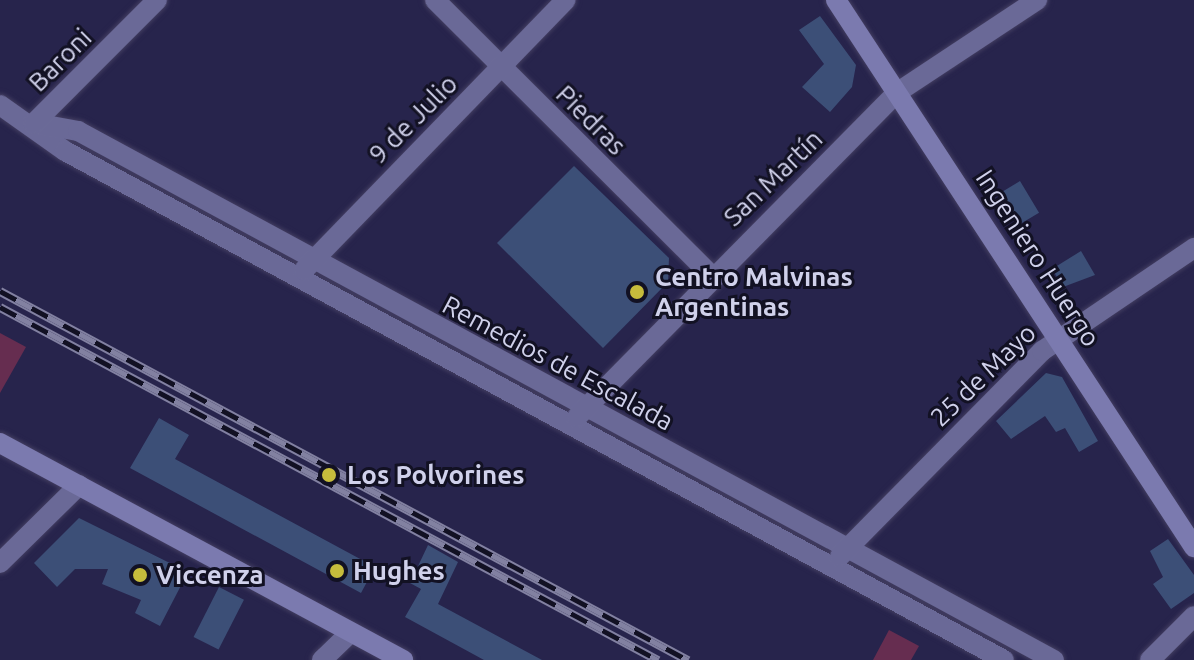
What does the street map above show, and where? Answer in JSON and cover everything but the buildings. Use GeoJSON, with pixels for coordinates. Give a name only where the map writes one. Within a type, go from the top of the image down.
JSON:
{"type":"FeatureCollection","features":[{"type":"Feature","properties":{"kind":"street","name":"Baroni"},"geometry":{"type":"LineString","coordinates":[[34,123],[157,0]]}},
{"type":"Feature","properties":{"kind":"street","name":"Piedras"},"geometry":{"type":"LineString","coordinates":[[435,0],[711,275]]}},
{"type":"Feature","properties":{"kind":"street","name":"9 de Julio"},"geometry":{"type":"LineString","coordinates":[[305,268],[566,0]]}},
{"type":"Feature","properties":{"kind":"street","name":"Ingeniero Huergo"},"geometry":{"type":"LineString","coordinates":[[836,0],[1194,547]]}},
{"type":"Feature","properties":{"kind":"street","name":"San Martín"},"geometry":{"type":"LineString","coordinates":[[578,415],[711,275],[898,92],[1037,0]]}},
{"type":"Feature","properties":{"kind":"street","name":"Remedios de Escalada"},"geometry":{"type":"LineString","coordinates":[[0,105],[34,123],[78,131],[305,268],[578,415],[844,546],[1054,660]]}},
{"type":"Feature","properties":{"kind":"street","name":"25 de Mayo"},"geometry":{"type":"LineString","coordinates":[[835,568],[844,546],[1060,338],[1194,248]]}},
{"type":"Feature","properties":{"kind":"street","name":"Remedios de Escalada"},"geometry":{"type":"LineString","coordinates":[[578,415],[835,568],[1004,660]]}},
{"type":"Feature","properties":{"kind":"street"},"geometry":{"type":"LineString","coordinates":[[0,443],[403,660]]}},
{"type":"Feature","properties":{"kind":"street"},"geometry":{"type":"LineString","coordinates":[[0,563],[79,485]]}},
{"type":"Feature","properties":{"kind":"street"},"geometry":{"type":"LineString","coordinates":[[1150,660],[1194,616]]}},
{"type":"Feature","properties":{"kind":"street"},"geometry":{"type":"LineString","coordinates":[[322,660],[351,632]]}},
{"type":"Feature","properties":{"kind":"shaded area"},"geometry":{"type":"Polygon","coordinates":[[[0,333],[26,347],[0,393],[0,333]]]}},
{"type":"Feature","properties":{"kind":"shaded area"},"geometry":{"type":"Polygon","coordinates":[[[889,630],[919,646],[911,660],[873,660],[889,630]]]}},
{"type":"Feature","properties":{"kind":"railway"},"geometry":{"type":"LineString","coordinates":[[0,291],[688,660]]}},
{"type":"Feature","properties":{"kind":"railway"},"geometry":{"type":"LineString","coordinates":[[0,307],[658,660]]}},
{"type":"Feature","properties":{"kind":"place","name":"Centro Malvinas Argentinas"},"geometry":{"type":"Point","coordinates":[637,292]}},
{"type":"Feature","properties":{"kind":"place","name":"Los Polvorines"},"geometry":{"type":"Point","coordinates":[329,475]}},
{"type":"Feature","properties":{"kind":"place","name":"Hughes"},"geometry":{"type":"Point","coordinates":[337,571]}},
{"type":"Feature","properties":{"kind":"place","name":"Viccenza"},"geometry":{"type":"Point","coordinates":[140,575]}}]}
